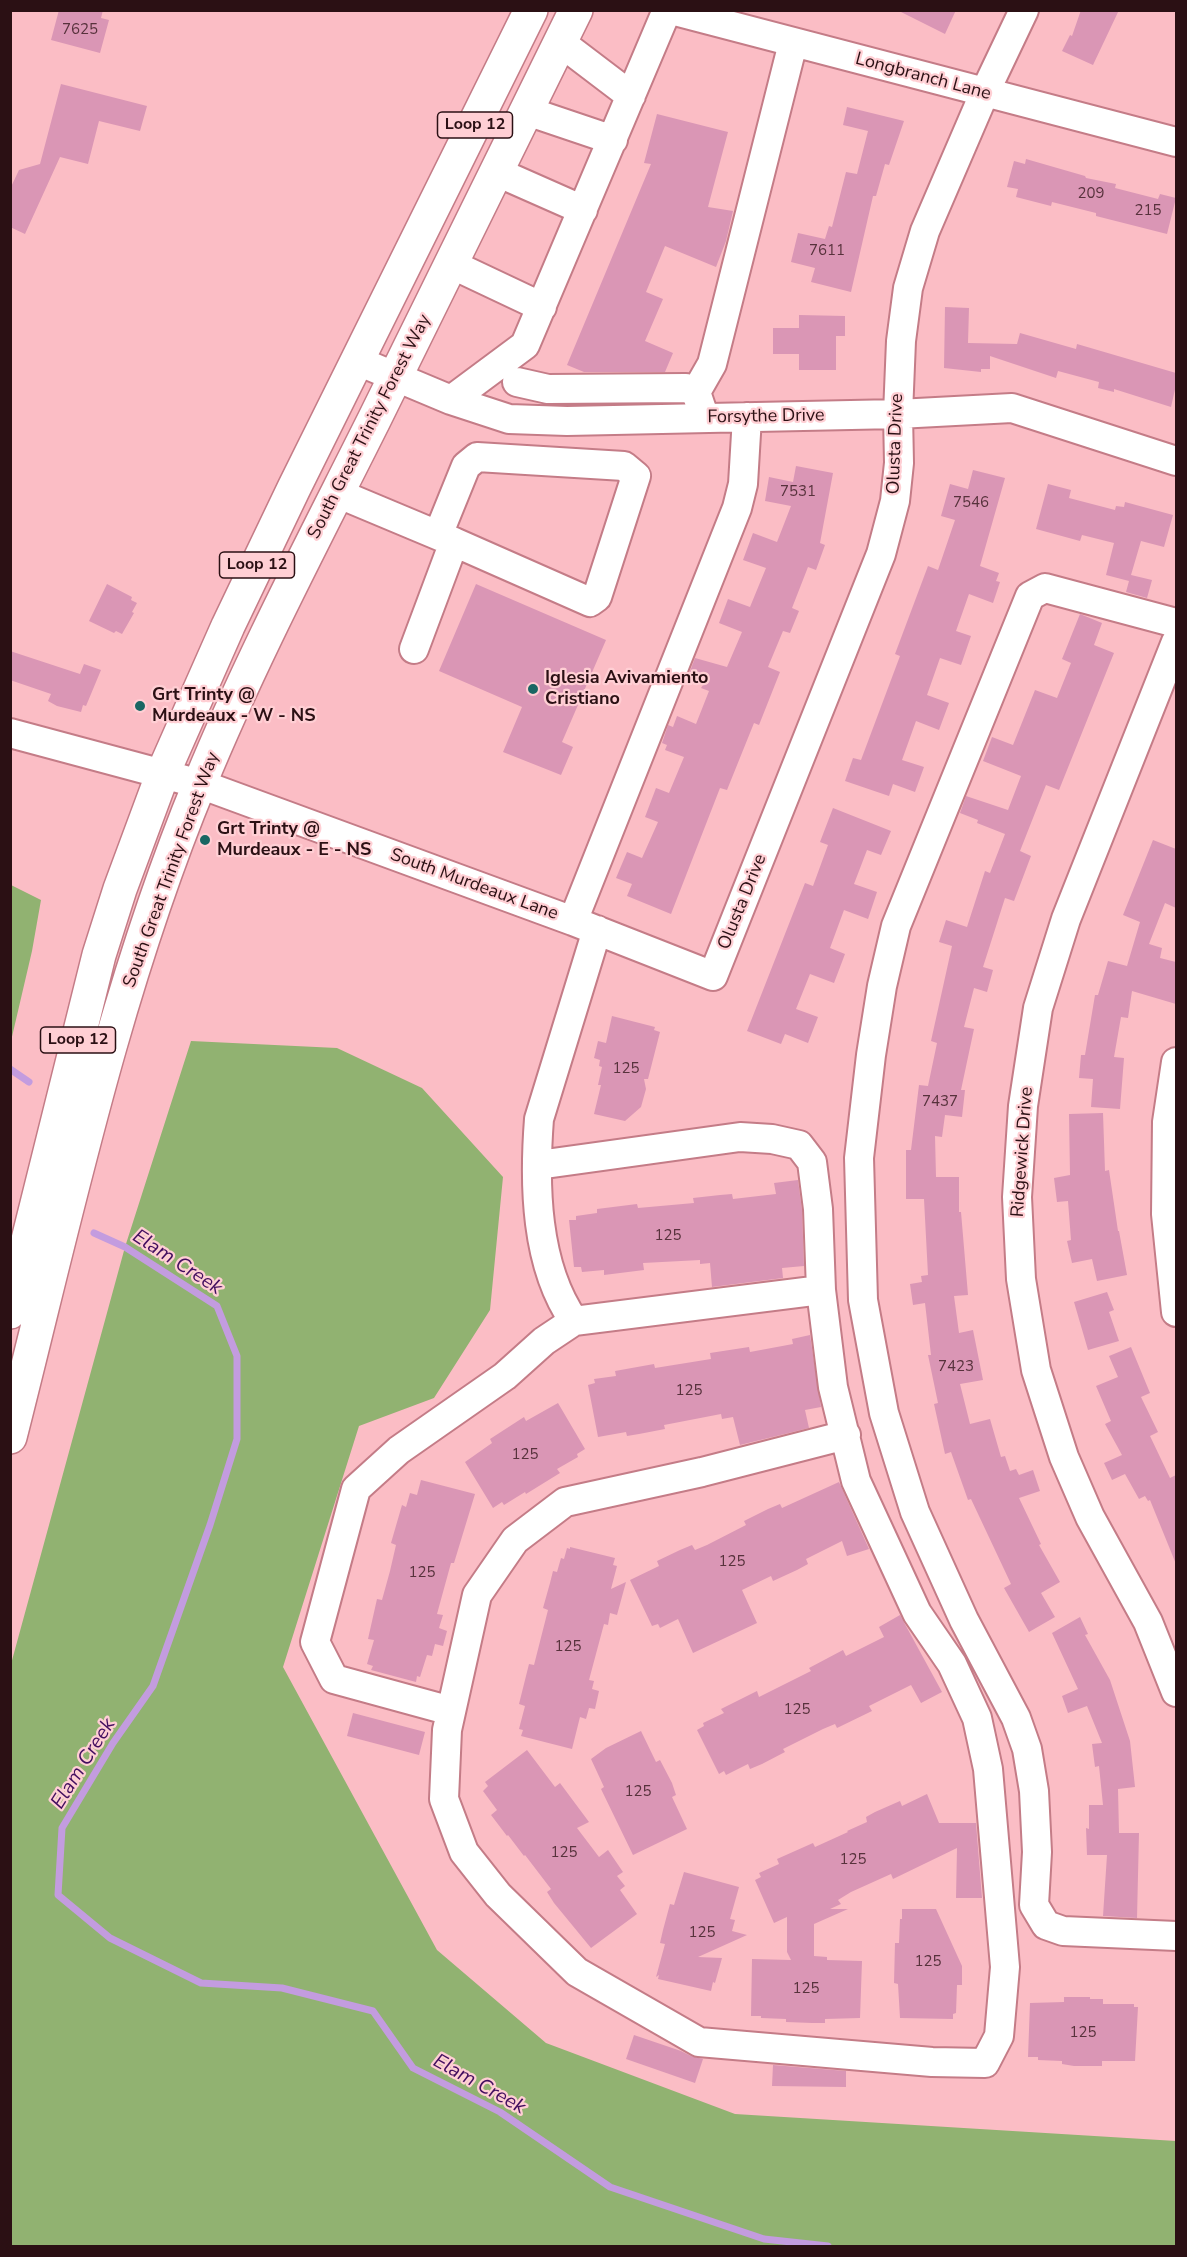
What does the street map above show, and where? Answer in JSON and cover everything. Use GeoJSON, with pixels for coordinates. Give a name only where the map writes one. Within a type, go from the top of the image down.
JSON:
{"type":"FeatureCollection","features":[{"type":"Feature","properties":{"kind":"main road","name":"South Great Trinity Forest Way"},"geometry":{"type":"LineString","coordinates":[[10,1312],[99,955],[120,889],[163,773],[228,626],[531,10]]}},
{"type":"Feature","properties":{"kind":"main road","name":"South Great Trinity Forest Way"},"geometry":{"type":"LineString","coordinates":[[10,1437],[85,1138],[119,1017],[155,906],[200,784],[259,654],[337,493],[576,10]]}},
{"type":"Feature","properties":{"kind":"street"},"geometry":{"type":"LineString","coordinates":[[516,459],[509,419],[525,345],[669,10]]}},
{"type":"Feature","properties":{"kind":"street","name":"Longbranch Lane"},"geometry":{"type":"LineString","coordinates":[[669,10],[984,94],[1176,142]]}},
{"type":"Feature","properties":{"kind":"street","name":"Olusta Drive"},"geometry":{"type":"LineString","coordinates":[[713,976],[881,554],[895,501],[898,473],[901,341],[908,288],[925,231],[984,94],[1024,10]]}},
{"type":"Feature","properties":{"kind":"street"},"geometry":{"type":"LineString","coordinates":[[560,42],[631,96]]}},
{"type":"Feature","properties":{"kind":"street"},"geometry":{"type":"LineString","coordinates":[[700,405],[793,43]]}},
{"type":"Feature","properties":{"kind":"street"},"geometry":{"type":"LineString","coordinates":[[527,111],[613,140]]}},
{"type":"Feature","properties":{"kind":"street"},"geometry":{"type":"LineString","coordinates":[[497,172],[583,210]]}},
{"type":"Feature","properties":{"kind":"street"},"geometry":{"type":"LineString","coordinates":[[451,264],[542,307]]}},
{"type":"Feature","properties":{"kind":"street"},"geometry":{"type":"LineString","coordinates":[[452,400],[525,345]]}},
{"type":"Feature","properties":{"kind":"street","name":"Forsythe Drive"},"geometry":{"type":"LineString","coordinates":[[358,361],[452,400],[509,419],[582,420],[700,405],[747,417],[898,414],[1012,408],[1176,461]]}},
{"type":"Feature","properties":{"kind":"street"},"geometry":{"type":"LineString","coordinates":[[517,382],[548,389],[686,388],[700,405]]}},
{"type":"Feature","properties":{"kind":"street"},"geometry":{"type":"LineString","coordinates":[[574,1320],[562,1304],[557,1292],[544,1242],[537,1199],[539,1119],[585,926],[737,508],[743,484],[747,417]]}},
{"type":"Feature","properties":{"kind":"street"},"geometry":{"type":"LineString","coordinates":[[582,420],[587,464]]}},
{"type":"Feature","properties":{"kind":"street"},"geometry":{"type":"LineString","coordinates":[[337,493],[446,538],[590,602],[597,597],[636,476],[624,466],[477,457],[466,466],[446,538],[414,649]]}},
{"type":"Feature","properties":{"kind":"street"},"geometry":{"type":"LineString","coordinates":[[1176,623],[1045,588],[1030,596],[896,926],[876,1020],[859,1158],[863,1300],[884,1413],[915,1512],[964,1620],[1016,1718],[1027,1749],[1034,1791],[1037,1852],[1034,1905],[1046,1925],[1063,1932],[1176,1936]]}},
{"type":"Feature","properties":{"kind":"street","name":"Ridgewick Drive"},"geometry":{"type":"LineString","coordinates":[[1176,642],[1066,919],[1038,1008],[1023,1106],[1017,1197],[1021,1279],[1036,1370],[1046,1402],[1064,1457],[1090,1517],[1148,1622],[1176,1692]]}},
{"type":"Feature","properties":{"kind":"street","name":"South Murdeaux Lane"},"geometry":{"type":"LineString","coordinates":[[10,733],[200,784],[585,926],[713,976]]}},
{"type":"Feature","properties":{"kind":"street"},"geometry":{"type":"LineString","coordinates":[[1176,1062],[1167,1122],[1166,1214],[1176,1312]]}},
{"type":"Feature","properties":{"kind":"street"},"geometry":{"type":"LineString","coordinates":[[538,1165],[740,1137],[799,1145],[812,1162],[818,1209],[821,1290],[833,1387],[846,1435],[856,1481],[917,1613],[952,1664],[977,1718],[988,1769],[1005,1967],[999,2036],[985,2063],[932,2062],[699,2042],[577,1972],[498,1895],[464,1852],[444,1799],[447,1730],[477,1595],[515,1540],[565,1502],[702,1472],[846,1435]]}},
{"type":"Feature","properties":{"kind":"street"},"geometry":{"type":"LineString","coordinates":[[451,1712],[334,1678],[315,1642],[356,1488],[399,1450],[505,1376],[544,1341],[574,1320],[821,1290]]}},
{"type":"Feature","properties":{"kind":"green space"},"geometry":{"type":"Polygon","coordinates":[[[11,885],[41,900],[32,951],[11,1041],[11,885]]]}},
{"type":"Feature","properties":{"kind":"green space"},"geometry":{"type":"Polygon","coordinates":[[[191,1041],[337,1048],[422,1088],[503,1177],[490,1310],[434,1398],[359,1426],[283,1667],[437,1950],[546,2043],[735,2114],[1176,2141],[1176,2246],[11,2246],[11,1664],[125,1247],[191,1041]]]}},
{"type":"Feature","properties":{"kind":"building"},"geometry":{"type":"Polygon","coordinates":[[[59,10],[103,10],[101,18],[109,20],[100,53],[51,40],[59,10]]]}},
{"type":"Feature","properties":{"kind":"building"},"geometry":{"type":"Polygon","coordinates":[[[897,10],[956,10],[945,34],[897,10]]]}},
{"type":"Feature","properties":{"kind":"building"},"geometry":{"type":"Polygon","coordinates":[[[1081,10],[1119,10],[1093,65],[1062,51],[1070,35],[1072,36],[1081,10]]]}},
{"type":"Feature","properties":{"kind":"building"},"geometry":{"type":"Polygon","coordinates":[[[61,84],[147,106],[140,131],[99,121],[88,164],[60,157],[25,234],[10,227],[10,189],[19,170],[40,164],[61,84]]]}},
{"type":"Feature","properties":{"kind":"building"},"geometry":{"type":"Polygon","coordinates":[[[847,107],[904,121],[889,165],[885,164],[876,196],[873,196],[851,292],[811,282],[815,268],[791,262],[798,233],[825,239],[829,226],[832,227],[846,172],[857,174],[868,131],[843,125],[847,107]]]}},
{"type":"Feature","properties":{"kind":"building"},"geometry":{"type":"Polygon","coordinates":[[[657,114],[728,132],[708,207],[733,211],[726,241],[716,267],[665,246],[646,292],[663,299],[645,341],[673,353],[665,372],[584,372],[567,365],[651,164],[644,163],[657,114]]]}},
{"type":"Feature","properties":{"kind":"building"},"geometry":{"type":"Polygon","coordinates":[[[1026,159],[1086,178],[1116,184],[1115,188],[1158,199],[1160,194],[1176,198],[1167,234],[1052,202],[1051,206],[1016,197],[1018,189],[1007,187],[1014,161],[1025,164],[1026,159]]]}},
{"type":"Feature","properties":{"kind":"building"},"geometry":{"type":"Polygon","coordinates":[[[945,307],[969,308],[968,343],[1017,344],[1020,333],[1076,349],[1077,344],[1176,373],[1171,407],[1114,389],[1114,392],[1098,388],[1099,382],[1058,371],[1056,378],[990,356],[990,369],[981,369],[981,372],[944,368],[945,307]]]}},
{"type":"Feature","properties":{"kind":"building"},"geometry":{"type":"Polygon","coordinates":[[[799,315],[845,316],[845,336],[836,336],[836,370],[799,370],[799,354],[773,354],[773,328],[799,328],[799,315]]]}},
{"type":"Feature","properties":{"kind":"building"},"geometry":{"type":"Polygon","coordinates":[[[796,466],[833,473],[820,543],[825,545],[816,570],[808,567],[792,608],[799,611],[790,633],[783,631],[768,667],[780,672],[759,725],[754,723],[727,790],[720,788],[671,914],[627,896],[632,884],[616,878],[627,852],[642,858],[658,822],[645,817],[656,788],[669,793],[684,757],[665,750],[667,745],[662,743],[668,725],[673,727],[677,716],[696,724],[709,691],[701,688],[703,685],[687,679],[695,658],[727,667],[742,632],[719,623],[728,599],[750,607],[766,568],[743,560],[753,533],[777,542],[791,506],[765,501],[769,477],[793,482],[796,466]]]}},
{"type":"Feature","properties":{"kind":"building"},"geometry":{"type":"Polygon","coordinates":[[[973,470],[1005,478],[980,566],[999,573],[996,581],[1000,582],[993,603],[969,594],[956,631],[971,636],[961,665],[940,658],[927,695],[949,703],[939,730],[916,721],[902,760],[924,767],[915,792],[893,784],[889,796],[845,781],[853,758],[861,760],[900,656],[895,654],[928,566],[938,570],[955,520],[941,516],[950,484],[968,489],[973,470]]]}},
{"type":"Feature","properties":{"kind":"building"},"geometry":{"type":"Polygon","coordinates":[[[1048,484],[1071,490],[1069,498],[1115,510],[1116,506],[1124,507],[1125,502],[1173,515],[1164,547],[1141,541],[1131,575],[1152,580],[1147,598],[1126,592],[1129,581],[1106,575],[1114,543],[1082,535],[1080,541],[1036,529],[1048,484]]]}},
{"type":"Feature","properties":{"kind":"building"},"geometry":{"type":"Polygon","coordinates":[[[107,584],[132,597],[131,600],[137,603],[122,634],[116,631],[114,633],[89,621],[107,584]]]}},
{"type":"Feature","properties":{"kind":"building","name":"Iglesia Avivamiento Cristiano"},"geometry":{"type":"Polygon","coordinates":[[[476,584],[606,640],[562,742],[573,747],[561,775],[503,752],[522,707],[439,671],[476,584]]]}},
{"type":"Feature","properties":{"kind":"building"},"geometry":{"type":"Polygon","coordinates":[[[1080,614],[1102,623],[1094,645],[1114,653],[1059,790],[1046,785],[1020,851],[1031,856],[1014,901],[1005,898],[983,967],[993,970],[987,992],[974,988],[964,1027],[974,1029],[961,1090],[965,1090],[962,1117],[945,1115],[942,1137],[935,1136],[936,1177],[959,1177],[959,1212],[961,1212],[968,1295],[954,1296],[959,1333],[973,1330],[983,1380],[960,1384],[970,1424],[990,1419],[1001,1457],[1005,1456],[1010,1471],[1016,1469],[1019,1475],[1033,1470],[1040,1491],[1019,1498],[1041,1544],[1039,1545],[1060,1582],[1041,1593],[1055,1617],[1029,1632],[1004,1588],[1011,1584],[971,1499],[968,1500],[951,1452],[945,1454],[934,1404],[938,1403],[928,1355],[931,1355],[925,1303],[913,1305],[910,1284],[922,1282],[921,1276],[928,1275],[924,1199],[906,1199],[906,1150],[911,1150],[919,1085],[928,1086],[937,1043],[931,1041],[952,946],[939,942],[946,920],[967,927],[985,871],[990,873],[1005,834],[977,823],[978,820],[960,813],[966,796],[1008,810],[1021,776],[983,761],[992,737],[1013,745],[1035,690],[1057,698],[1071,663],[1062,659],[1080,614]]]}},
{"type":"Feature","properties":{"kind":"building"},"geometry":{"type":"Polygon","coordinates":[[[10,651],[80,674],[84,664],[101,670],[86,706],[83,705],[81,712],[57,706],[48,701],[51,694],[10,680],[10,651]]]}},
{"type":"Feature","properties":{"kind":"building"},"geometry":{"type":"Polygon","coordinates":[[[833,808],[891,831],[881,855],[867,850],[854,884],[877,892],[868,919],[844,910],[830,948],[845,954],[834,983],[810,974],[796,1009],[818,1017],[808,1043],[785,1034],[781,1044],[747,1031],[805,883],[813,886],[828,845],[820,842],[833,808]]]}},
{"type":"Feature","properties":{"kind":"building"},"geometry":{"type":"Polygon","coordinates":[[[1153,840],[1176,849],[1176,908],[1165,903],[1149,944],[1162,948],[1160,958],[1176,962],[1176,1004],[1132,991],[1128,1018],[1121,1017],[1114,1057],[1124,1058],[1120,1109],[1091,1107],[1093,1079],[1079,1078],[1081,1055],[1085,1055],[1095,995],[1098,995],[1108,961],[1127,966],[1140,922],[1123,915],[1153,840]]]}},
{"type":"Feature","properties":{"kind":"building"},"geometry":{"type":"Polygon","coordinates":[[[612,1016],[655,1027],[654,1030],[660,1032],[648,1079],[644,1079],[646,1089],[641,1107],[625,1121],[594,1114],[601,1085],[598,1085],[602,1067],[599,1066],[600,1060],[594,1058],[598,1041],[606,1043],[612,1016]]]}},
{"type":"Feature","properties":{"kind":"building"},"geometry":{"type":"Polygon","coordinates":[[[1103,1113],[1105,1171],[1109,1170],[1127,1275],[1097,1281],[1092,1259],[1072,1263],[1067,1241],[1071,1240],[1068,1201],[1057,1202],[1054,1178],[1070,1175],[1069,1114],[1103,1113]]]}},
{"type":"Feature","properties":{"kind":"building"},"geometry":{"type":"Polygon","coordinates":[[[798,1180],[802,1210],[804,1266],[782,1268],[783,1278],[712,1287],[710,1263],[700,1264],[700,1260],[643,1263],[644,1270],[604,1275],[604,1270],[582,1272],[581,1267],[574,1267],[569,1220],[576,1220],[576,1216],[597,1213],[597,1209],[637,1204],[638,1208],[694,1203],[693,1198],[720,1195],[732,1194],[733,1199],[776,1194],[774,1183],[798,1180]]]}},
{"type":"Feature","properties":{"kind":"building"},"geometry":{"type":"Polygon","coordinates":[[[1107,1292],[1114,1310],[1109,1312],[1119,1341],[1088,1350],[1074,1302],[1107,1292]]]}},
{"type":"Feature","properties":{"kind":"building"},"geometry":{"type":"Polygon","coordinates":[[[810,1335],[821,1407],[805,1410],[809,1428],[740,1445],[733,1417],[722,1419],[721,1414],[664,1425],[665,1429],[639,1434],[627,1436],[626,1432],[598,1437],[588,1385],[595,1383],[594,1379],[616,1376],[615,1371],[654,1364],[655,1368],[711,1359],[710,1353],[749,1347],[750,1352],[793,1344],[792,1339],[810,1335]]]}},
{"type":"Feature","properties":{"kind":"building"},"geometry":{"type":"Polygon","coordinates":[[[1131,1347],[1150,1393],[1141,1397],[1158,1432],[1150,1436],[1170,1478],[1176,1475],[1176,1564],[1150,1500],[1148,1501],[1145,1496],[1139,1499],[1125,1474],[1112,1480],[1104,1463],[1122,1455],[1105,1424],[1111,1421],[1096,1386],[1118,1377],[1109,1356],[1131,1347]]]}},
{"type":"Feature","properties":{"kind":"building"},"geometry":{"type":"Polygon","coordinates":[[[558,1403],[585,1449],[577,1454],[578,1457],[557,1469],[560,1473],[526,1494],[525,1492],[504,1505],[502,1502],[493,1508],[465,1462],[492,1443],[490,1439],[524,1417],[526,1421],[558,1403]]]}},
{"type":"Feature","properties":{"kind":"building"},"geometry":{"type":"Polygon","coordinates":[[[421,1480],[475,1494],[454,1563],[451,1563],[437,1614],[443,1615],[439,1628],[447,1631],[443,1646],[435,1644],[432,1656],[427,1655],[420,1677],[417,1676],[416,1682],[371,1670],[373,1666],[367,1664],[374,1640],[368,1639],[377,1599],[382,1600],[390,1571],[396,1545],[391,1543],[402,1505],[406,1507],[410,1493],[417,1495],[421,1480]]]}},
{"type":"Feature","properties":{"kind":"building"},"geometry":{"type":"Polygon","coordinates":[[[839,1482],[869,1549],[847,1556],[842,1541],[806,1559],[808,1564],[797,1570],[773,1581],[771,1576],[742,1590],[757,1623],[693,1653],[678,1619],[660,1628],[658,1624],[652,1626],[630,1580],[659,1566],[657,1561],[680,1550],[692,1545],[695,1550],[707,1545],[746,1525],[744,1521],[768,1509],[780,1504],[782,1508],[839,1482]]]}},
{"type":"Feature","properties":{"kind":"building"},"geometry":{"type":"Polygon","coordinates":[[[570,1547],[615,1558],[613,1565],[617,1566],[611,1589],[626,1582],[617,1615],[610,1613],[608,1625],[604,1624],[589,1680],[594,1681],[592,1689],[599,1691],[595,1709],[589,1708],[586,1719],[580,1717],[572,1749],[521,1736],[523,1730],[519,1729],[525,1706],[519,1704],[529,1664],[534,1665],[548,1610],[543,1608],[553,1571],[557,1572],[561,1558],[564,1559],[567,1548],[570,1549],[570,1547]]]}},
{"type":"Feature","properties":{"kind":"building"},"geometry":{"type":"Polygon","coordinates":[[[900,1615],[942,1692],[921,1703],[911,1685],[869,1706],[872,1711],[837,1728],[835,1724],[823,1729],[783,1749],[785,1752],[762,1764],[750,1769],[748,1764],[726,1775],[724,1771],[719,1774],[697,1730],[704,1726],[703,1723],[724,1713],[721,1709],[757,1691],[759,1697],[811,1671],[809,1668],[843,1650],[846,1656],[884,1637],[879,1627],[900,1615]]]}},
{"type":"Feature","properties":{"kind":"building"},"geometry":{"type":"Polygon","coordinates":[[[1080,1617],[1088,1634],[1085,1635],[1110,1680],[1130,1741],[1135,1787],[1118,1789],[1119,1833],[1139,1833],[1137,1918],[1103,1916],[1107,1855],[1087,1855],[1086,1828],[1089,1829],[1089,1805],[1103,1805],[1099,1766],[1095,1767],[1092,1744],[1102,1743],[1087,1706],[1068,1713],[1062,1696],[1078,1689],[1052,1633],[1080,1617]]]}},
{"type":"Feature","properties":{"kind":"building"},"geometry":{"type":"Polygon","coordinates":[[[353,1713],[425,1732],[419,1755],[347,1736],[353,1713]]]}},
{"type":"Feature","properties":{"kind":"building"},"geometry":{"type":"Polygon","coordinates":[[[641,1731],[656,1762],[660,1760],[672,1783],[676,1795],[672,1797],[687,1829],[633,1855],[601,1789],[604,1787],[591,1759],[606,1748],[641,1731]]]}},
{"type":"Feature","properties":{"kind":"building"},"geometry":{"type":"Polygon","coordinates":[[[527,1750],[555,1787],[560,1783],[589,1822],[577,1828],[599,1857],[608,1850],[623,1872],[617,1876],[625,1886],[620,1890],[637,1914],[591,1948],[554,1903],[547,1892],[551,1889],[491,1815],[497,1810],[483,1791],[488,1786],[485,1782],[527,1750]]]}},
{"type":"Feature","properties":{"kind":"building"},"geometry":{"type":"Polygon","coordinates":[[[927,1794],[939,1823],[976,1823],[982,1898],[956,1898],[957,1848],[893,1879],[891,1874],[851,1892],[838,1900],[841,1904],[830,1909],[848,1909],[814,1924],[814,1956],[827,1957],[827,1960],[862,1961],[860,2018],[825,2019],[825,2023],[812,2023],[786,2022],[786,2019],[751,2016],[752,1959],[791,1960],[787,1952],[787,1917],[774,1923],[755,1880],[761,1877],[759,1873],[779,1864],[777,1859],[813,1843],[815,1847],[848,1832],[867,1822],[866,1817],[875,1812],[900,1801],[902,1806],[927,1794]]]}},
{"type":"Feature","properties":{"kind":"building"},"geometry":{"type":"Polygon","coordinates":[[[684,1872],[739,1887],[730,1919],[735,1920],[732,1931],[747,1935],[698,1957],[722,1958],[711,1991],[658,1979],[659,1975],[656,1977],[665,1944],[660,1943],[663,1930],[670,1904],[674,1905],[684,1872]]]}},
{"type":"Feature","properties":{"kind":"building"},"geometry":{"type":"Polygon","coordinates":[[[902,1909],[936,1909],[962,1966],[962,1985],[957,1985],[956,2013],[953,2014],[953,2019],[900,2018],[898,1984],[894,1983],[895,1943],[899,1943],[902,1909]]]}},
{"type":"Feature","properties":{"kind":"building"},"geometry":{"type":"Polygon","coordinates":[[[1064,1997],[1090,1997],[1090,1999],[1103,1999],[1103,2004],[1134,2004],[1134,2007],[1138,2007],[1135,2061],[1102,2061],[1102,2066],[1074,2066],[1062,2064],[1062,2061],[1038,2060],[1038,2057],[1028,2057],[1030,2003],[1064,2002],[1064,1997]]]}},
{"type":"Feature","properties":{"kind":"building"},"geometry":{"type":"Polygon","coordinates":[[[634,2035],[703,2059],[695,2083],[626,2059],[634,2035]]]}},
{"type":"Feature","properties":{"kind":"building"},"geometry":{"type":"Polygon","coordinates":[[[773,2065],[846,2071],[846,2087],[772,2086],[773,2065]]]}},
{"type":"Feature","properties":{"kind":"waterway","name":"Elam Creek"},"geometry":{"type":"LineString","coordinates":[[10,1069],[29,1082]]}},
{"type":"Feature","properties":{"kind":"waterway","name":"Elam Creek"},"geometry":{"type":"LineString","coordinates":[[94,1233],[125,1247],[217,1306],[237,1356],[237,1439],[210,1525],[153,1686],[113,1743],[62,1828],[58,1895],[110,1938],[201,1983],[282,1988],[373,2011],[413,2068],[500,2112],[610,2187],[764,2239],[828,2246]]}},
{"type":"Feature","properties":{"kind":"place","name":"Iglesia Avivamiento Cristiano"},"geometry":{"type":"Point","coordinates":[533,689]}},
{"type":"Feature","properties":{"kind":"place","name":"Grt Trinty @ Murdeaux - W - NS"},"geometry":{"type":"Point","coordinates":[140,706]}},
{"type":"Feature","properties":{"kind":"place","name":"Grt Trinty @ Murdeaux - E - NS"},"geometry":{"type":"Point","coordinates":[205,840]}}]}
